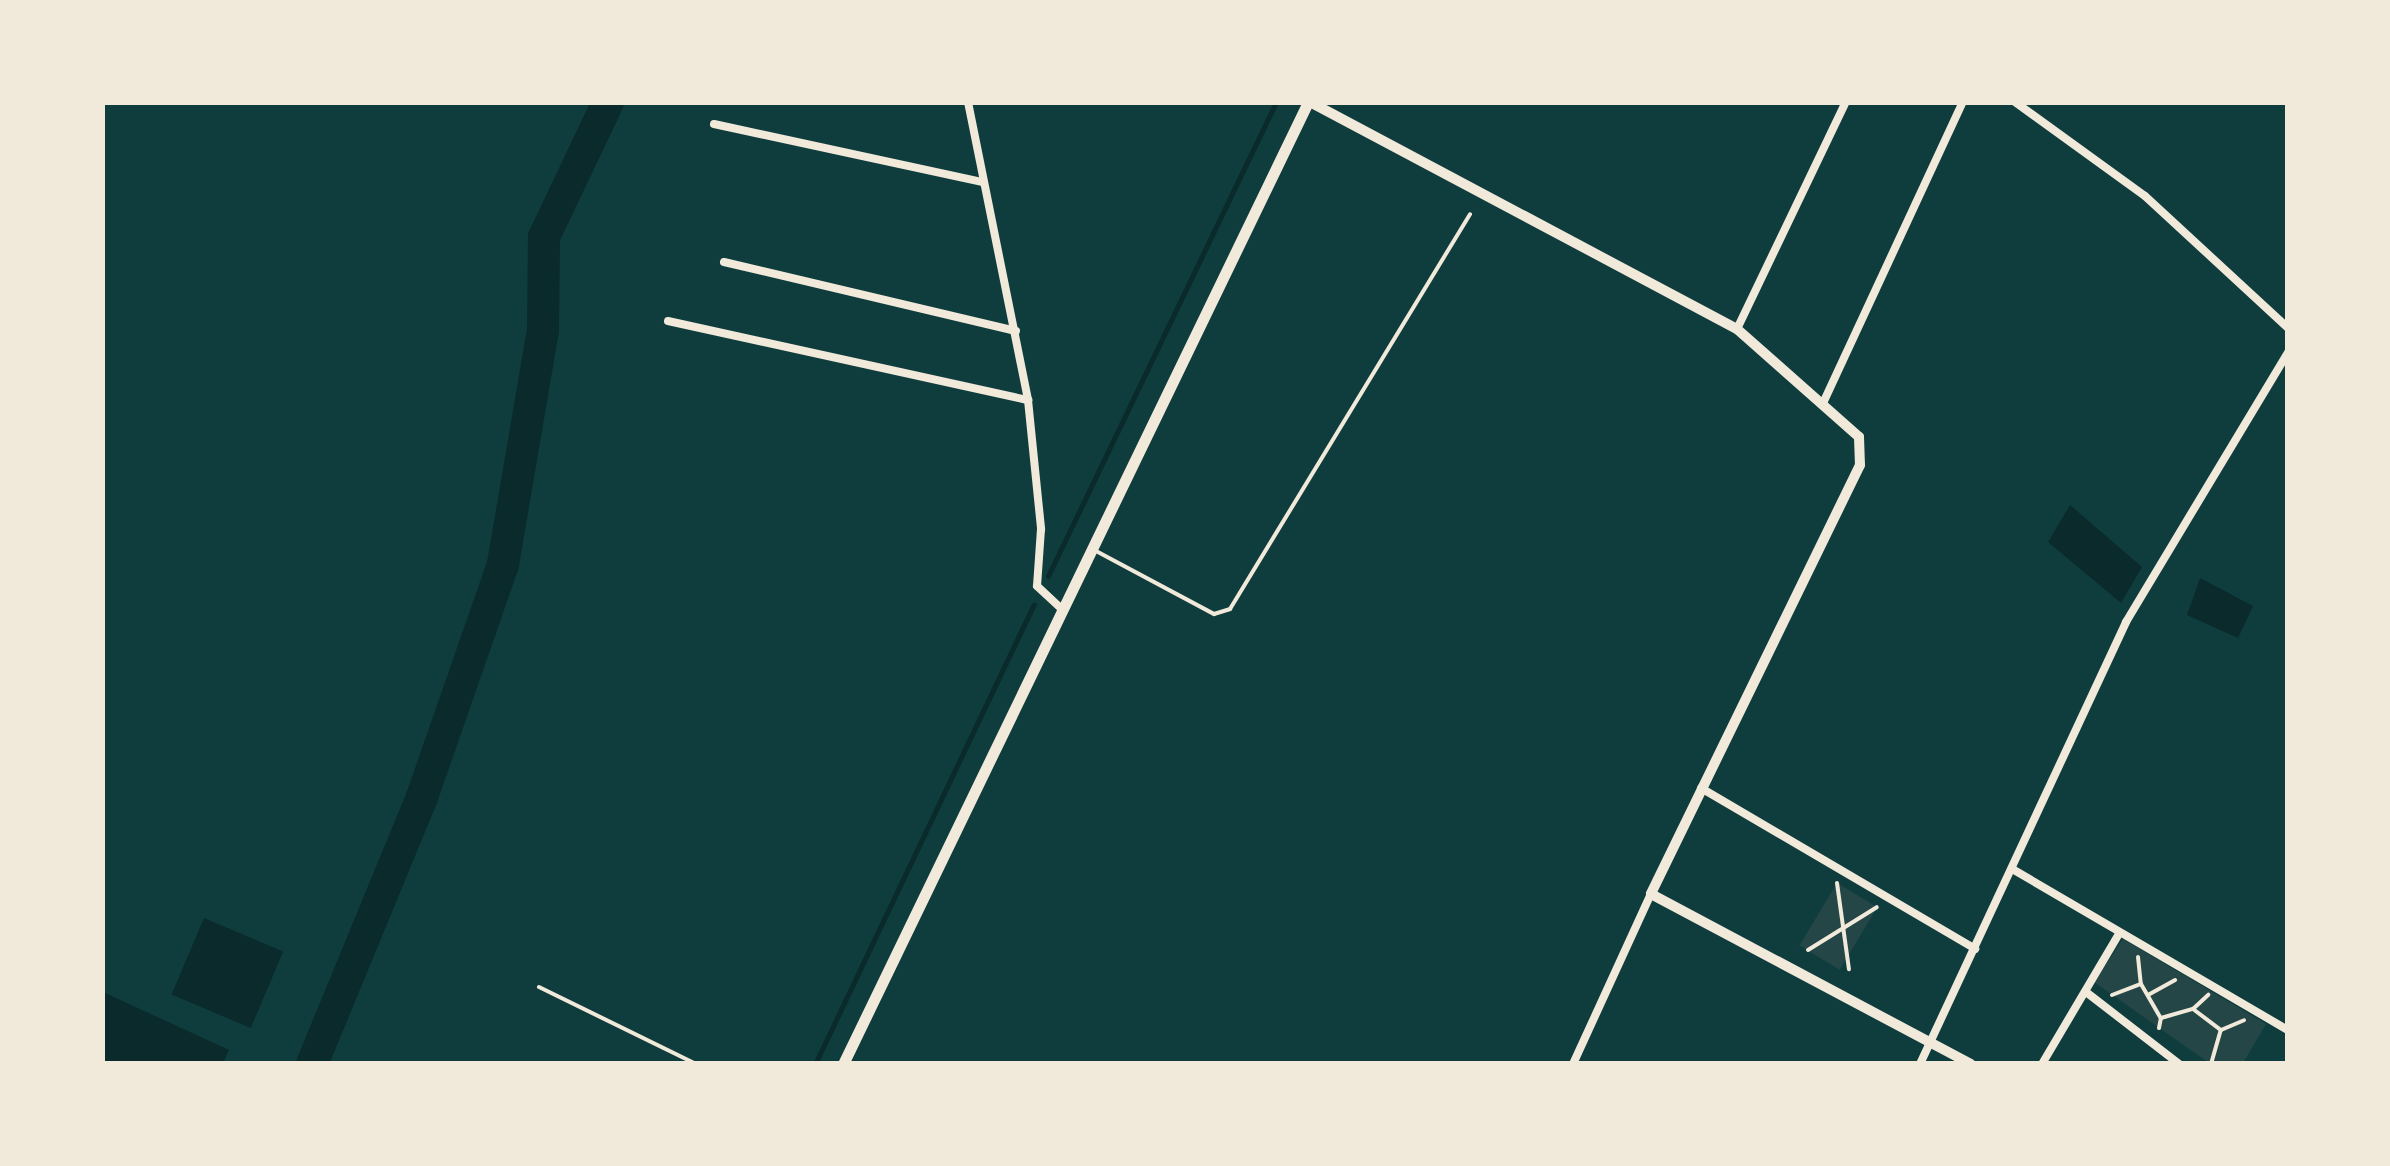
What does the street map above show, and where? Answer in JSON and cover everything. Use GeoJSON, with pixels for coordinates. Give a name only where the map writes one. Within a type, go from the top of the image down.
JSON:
{"type":"FeatureCollection","features":[{"type":"Feature","properties":{"kind":"main road"},"geometry":{"type":"LineString","coordinates":[[843,1064],[1309,102]]}},
{"type":"Feature","properties":{"kind":"street"},"geometry":{"type":"LineString","coordinates":[[968,102],[1028,400],[1041,528],[1037,586],[1062,609]]}},
{"type":"Feature","properties":{"kind":"street"},"geometry":{"type":"LineString","coordinates":[[1309,102],[1738,329],[1824,401],[1862,451],[1573,1064]]}},
{"type":"Feature","properties":{"kind":"street"},"geometry":{"type":"LineString","coordinates":[[1738,329],[1846,102]]}},
{"type":"Feature","properties":{"kind":"street"},"geometry":{"type":"LineString","coordinates":[[1824,401],[1963,102]]}},
{"type":"Feature","properties":{"kind":"street"},"geometry":{"type":"LineString","coordinates":[[2014,102],[2146,196],[2288,328]]}},
{"type":"Feature","properties":{"kind":"street"},"geometry":{"type":"LineString","coordinates":[[714,124],[984,182]]}},
{"type":"Feature","properties":{"kind":"street"},"geometry":{"type":"LineString","coordinates":[[724,262],[1016,331]]}},
{"type":"Feature","properties":{"kind":"street"},"geometry":{"type":"LineString","coordinates":[[668,321],[1028,400]]}},
{"type":"Feature","properties":{"kind":"street"},"geometry":{"type":"LineString","coordinates":[[1920,1064],[2014,870],[2126,622],[2288,352]]}},
{"type":"Feature","properties":{"kind":"street"},"geometry":{"type":"LineString","coordinates":[[1701,788],[1976,949]]}},
{"type":"Feature","properties":{"kind":"street"},"geometry":{"type":"LineString","coordinates":[[2014,870],[2288,1030]]}},
{"type":"Feature","properties":{"kind":"street"},"geometry":{"type":"LineString","coordinates":[[1650,894],[1932,1036],[1971,1064]]}},
{"type":"Feature","properties":{"kind":"street"},"geometry":{"type":"LineString","coordinates":[[2042,1064],[2119,934]]}},
{"type":"Feature","properties":{"kind":"street"},"geometry":{"type":"LineString","coordinates":[[2086,992],[2180,1064]]}},
{"type":"Feature","properties":{"kind":"lane"},"geometry":{"type":"LineString","coordinates":[[1092,549],[1214,614],[1230,609],[1470,214]]}},
{"type":"Feature","properties":{"kind":"lane"},"geometry":{"type":"LineString","coordinates":[[539,986],[696,1064]]}},
{"type":"Feature","properties":{"kind":"path"},"geometry":{"type":"LineString","coordinates":[[1837,884],[1849,970]]}},
{"type":"Feature","properties":{"kind":"path"},"geometry":{"type":"LineString","coordinates":[[1808,950],[1877,907]]}},
{"type":"Feature","properties":{"kind":"path"},"geometry":{"type":"LineString","coordinates":[[2132,944],[2140,984],[2161,1018],[2160,1028]]}},
{"type":"Feature","properties":{"kind":"path"},"geometry":{"type":"LineString","coordinates":[[2147,995],[2182,974]]}},
{"type":"Feature","properties":{"kind":"path"},"geometry":{"type":"LineString","coordinates":[[2112,995],[2140,984]]}},
{"type":"Feature","properties":{"kind":"path"},"geometry":{"type":"LineString","coordinates":[[2161,1018],[2193,1008],[2212,992]]}},
{"type":"Feature","properties":{"kind":"path"},"geometry":{"type":"LineString","coordinates":[[2193,1008],[2222,1030]]}},
{"type":"Feature","properties":{"kind":"path"},"geometry":{"type":"LineString","coordinates":[[2211,1064],[2222,1030],[2253,1017]]}},
{"type":"Feature","properties":{"kind":"shaded area"},"geometry":{"type":"Polygon","coordinates":[[[2070,505],[2142,567],[2121,603],[2048,542],[2070,505]]]}},
{"type":"Feature","properties":{"kind":"shaded area"},"geometry":{"type":"Polygon","coordinates":[[[2200,578],[2253,606],[2238,638],[2187,615],[2200,578]]]}},
{"type":"Feature","properties":{"kind":"shaded area"},"geometry":{"type":"Polygon","coordinates":[[[1837,883],[1877,907],[1840,970],[1799,946],[1837,883]]]}},
{"type":"Feature","properties":{"kind":"shaded area"},"geometry":{"type":"Polygon","coordinates":[[[204,918],[283,952],[251,1028],[172,994],[204,918]]]}},
{"type":"Feature","properties":{"kind":"shaded area"},"geometry":{"type":"Polygon","coordinates":[[[2123,939],[2266,1024],[2243,1063],[2209,1063],[2094,982],[2123,939]]]}},
{"type":"Feature","properties":{"kind":"shaded area"},"geometry":{"type":"Polygon","coordinates":[[[103,992],[229,1050],[223,1063],[103,1063],[103,992]]]}},
{"type":"Feature","properties":{"kind":"waterway"},"geometry":{"type":"LineString","coordinates":[[312,1064],[422,797],[503,564],[543,330],[544,237],[608,102]]}},
{"type":"Feature","properties":{"kind":"waterway"},"geometry":{"type":"LineString","coordinates":[[1048,576],[1276,102]]}},
{"type":"Feature","properties":{"kind":"waterway"},"geometry":{"type":"LineString","coordinates":[[815,1064],[1034,604]]}}]}
